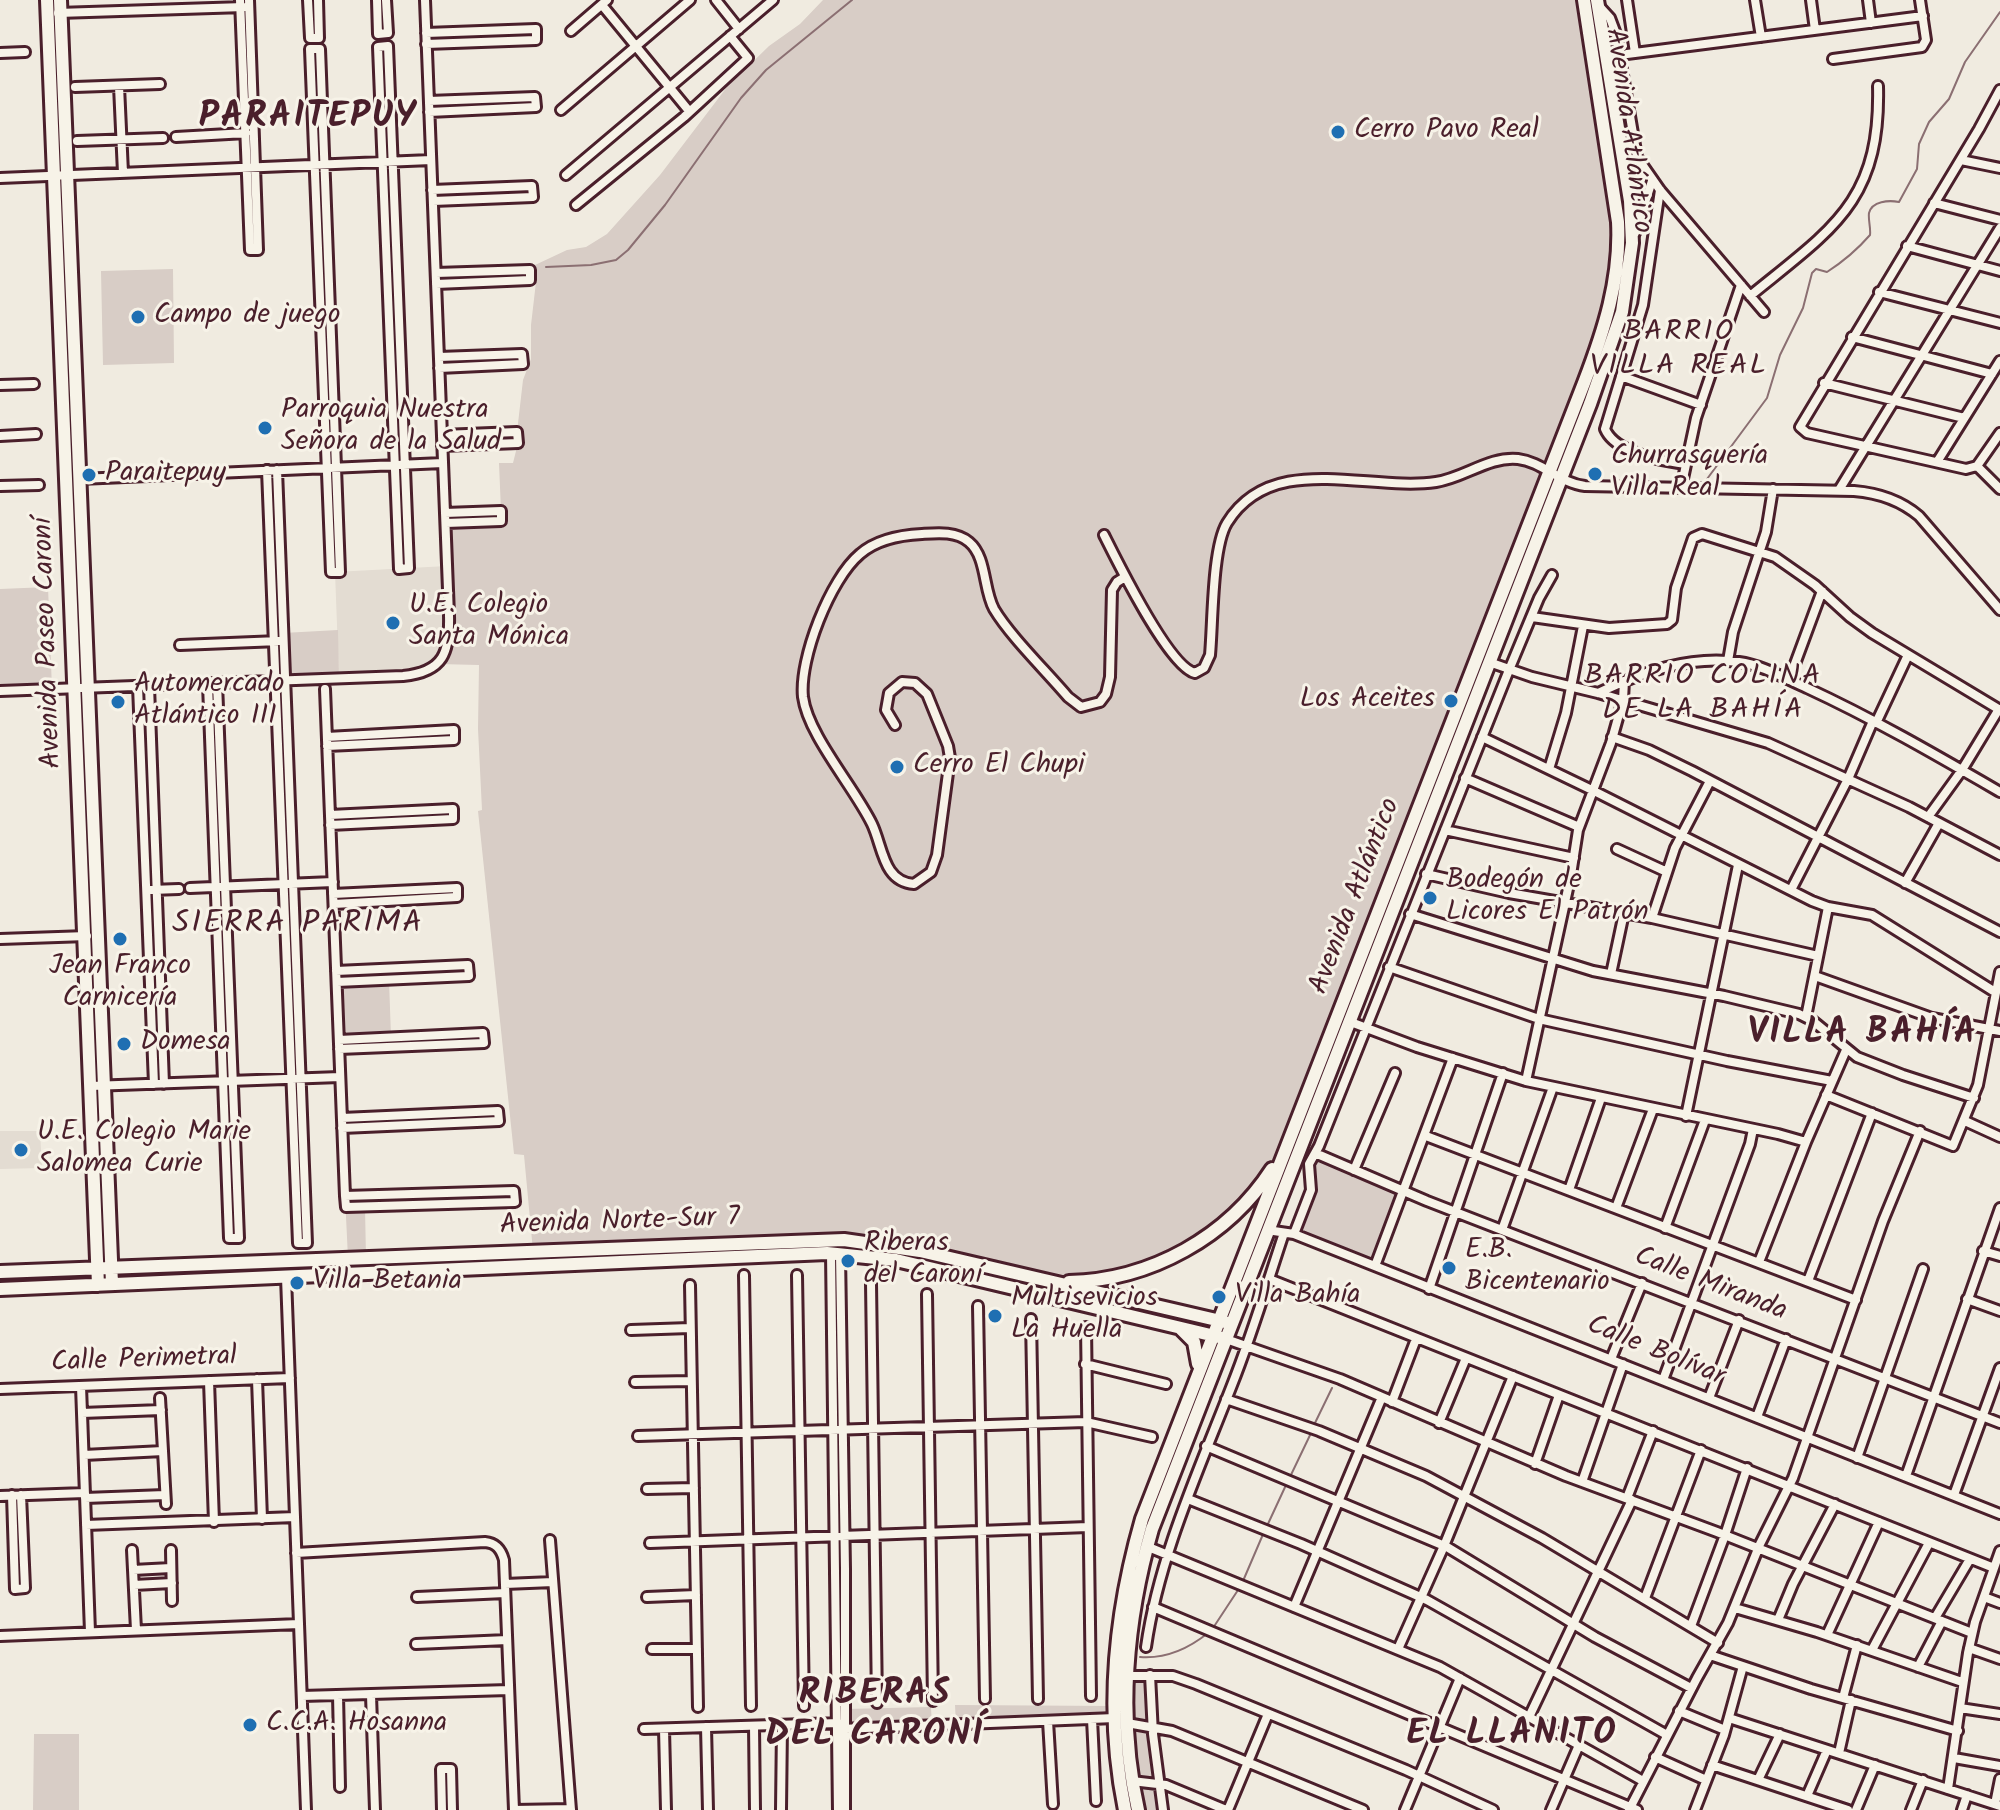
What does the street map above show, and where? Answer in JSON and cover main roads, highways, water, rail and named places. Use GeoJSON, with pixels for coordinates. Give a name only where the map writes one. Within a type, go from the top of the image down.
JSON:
{"type":"FeatureCollection","features":[{"type":"Feature","properties":{"kind":"main road","name":"Avenida Atlántico"},"geometry":{"type":"LineString","coordinates":[[1125,1810],[1117,1645],[1131,1560],[1151,1494],[1197,1375],[1219,1338],[1232,1324],[1489,662],[1555,476],[1612,298],[1618,222],[1584,0]]}},
{"type":"Feature","properties":{"kind":"main road","name":"Avenida Atlántico"},"geometry":{"type":"LineString","coordinates":[[1138,1810],[1121,1721],[1134,1610],[1146,1546],[1219,1338],[1219,1320],[1555,476],[1617,331],[1626,297],[1632,243],[1630,201],[1597,2]]}},
{"type":"Feature","properties":{"kind":"main road","name":"Avenida Paseo Caroní"},"geometry":{"type":"LineString","coordinates":[[54,7],[92,936],[97,1086],[98,1285]]}},
{"type":"Feature","properties":{"kind":"main road","name":"Avenida Paseo Caroní"},"geometry":{"type":"LineString","coordinates":[[61,176],[80,479],[82,688]]}},
{"type":"Feature","properties":{"kind":"main road","name":"Avenida Paseo Caroní"},"geometry":{"type":"LineString","coordinates":[[97,1086],[112,1284]]}},
{"type":"Feature","properties":{"kind":"main road"},"geometry":{"type":"LineString","coordinates":[[1051,1282],[1113,1277],[1145,1268],[1188,1248],[1213,1232],[1243,1206],[1286,1146]]}},
{"type":"Feature","properties":{"kind":"main road","name":"Avenida Norte-Sur 7"},"geometry":{"type":"LineString","coordinates":[[0,1272],[827,1240],[905,1248],[1232,1324]]}},
{"type":"Feature","properties":{"kind":"main road"},"geometry":{"type":"LineString","coordinates":[[72,1270],[89,1259],[97,1245]]}},
{"type":"Feature","properties":{"kind":"main road"},"geometry":{"type":"LineString","coordinates":[[111,1246],[118,1258],[133,1267]]}},
{"type":"Feature","properties":{"kind":"main road","name":"Avenida Norte-Sur 7"},"geometry":{"type":"LineString","coordinates":[[0,1289],[835,1254],[906,1262],[1219,1338]]}},
{"type":"Feature","properties":{"kind":"main road"},"geometry":{"type":"LineString","coordinates":[[1179,1327],[1191,1337],[1197,1349],[1197,1375]]}},
{"type":"Feature","properties":{"kind":"waterway"},"geometry":{"type":"LineString","coordinates":[[546,267],[591,265],[616,260],[628,250],[665,205],[741,98],[766,70],[852,0]]}},
{"type":"Feature","properties":{"kind":"waterway"},"geometry":{"type":"LineString","coordinates":[[1707,479],[1767,398],[1780,355],[1803,308],[1812,273],[1816,269],[1827,272],[1870,235],[1869,213],[1874,206],[1886,201],[1899,202],[1917,169],[1919,144],[1929,122],[1949,99],[1965,62],[2000,12]]}},
{"type":"Feature","properties":{"kind":"waterway"},"geometry":{"type":"LineString","coordinates":[[1314,1425],[1332,1388]]}},
{"type":"Feature","properties":{"kind":"waterway"},"geometry":{"type":"LineString","coordinates":[[1289,1479],[1312,1431]]}},
{"type":"Feature","properties":{"kind":"waterway"},"geometry":{"type":"LineString","coordinates":[[1267,1526],[1286,1485]]}},
{"type":"Feature","properties":{"kind":"waterway"},"geometry":{"type":"LineString","coordinates":[[1243,1581],[1264,1532]]}},
{"type":"Feature","properties":{"kind":"waterway"},"geometry":{"type":"LineString","coordinates":[[1213,1628],[1240,1587]]}},
{"type":"Feature","properties":{"kind":"waterway"},"geometry":{"type":"LineString","coordinates":[[1140,1657],[1176,1652],[1208,1633]]}},
{"type":"Feature","properties":{"kind":"place","name":"Cerro Pavo Real"},"geometry":{"type":"Point","coordinates":[1338,132]}},
{"type":"Feature","properties":{"kind":"place","name":"Campo de juego"},"geometry":{"type":"Point","coordinates":[138,317]}},
{"type":"Feature","properties":{"kind":"place","name":"Parroquia Nuestra Señora de la Salud"},"geometry":{"type":"Point","coordinates":[265,428]}},
{"type":"Feature","properties":{"kind":"place","name":"Churrasquería Villa Real"},"geometry":{"type":"Point","coordinates":[1595,474]}},
{"type":"Feature","properties":{"kind":"place","name":"Paraitepuy"},"geometry":{"type":"Point","coordinates":[89,475]}},
{"type":"Feature","properties":{"kind":"place","name":"U.E. Colegio Santa Mónica"},"geometry":{"type":"Point","coordinates":[393,623]}},
{"type":"Feature","properties":{"kind":"place","name":"Los Aceites"},"geometry":{"type":"Point","coordinates":[1451,701]}},
{"type":"Feature","properties":{"kind":"place","name":"Automercado Atlántico III"},"geometry":{"type":"Point","coordinates":[118,702]}},
{"type":"Feature","properties":{"kind":"place","name":"Cerro El Chupi"},"geometry":{"type":"Point","coordinates":[897,767]}},
{"type":"Feature","properties":{"kind":"place","name":"Bodegón de Licores El Patrón"},"geometry":{"type":"Point","coordinates":[1430,898]}},
{"type":"Feature","properties":{"kind":"place","name":"Jean Franco Carnicería"},"geometry":{"type":"Point","coordinates":[120,939]}},
{"type":"Feature","properties":{"kind":"place","name":"Domesa"},"geometry":{"type":"Point","coordinates":[124,1044]}},
{"type":"Feature","properties":{"kind":"place","name":"U.E. Colegio Marie Salomea Curie"},"geometry":{"type":"Point","coordinates":[21,1150]}},
{"type":"Feature","properties":{"kind":"place","name":"Riberas del Caroní"},"geometry":{"type":"Point","coordinates":[848,1261]}},
{"type":"Feature","properties":{"kind":"place","name":"E.B. Bicentenario"},"geometry":{"type":"Point","coordinates":[1449,1268]}},
{"type":"Feature","properties":{"kind":"place","name":"Villa Betania"},"geometry":{"type":"Point","coordinates":[297,1283]}},
{"type":"Feature","properties":{"kind":"place","name":"Villa Bahía"},"geometry":{"type":"Point","coordinates":[1219,1297]}},
{"type":"Feature","properties":{"kind":"place","name":"Multisevicios La Huella"},"geometry":{"type":"Point","coordinates":[995,1316]}},
{"type":"Feature","properties":{"kind":"place","name":"C.C.A. Hosanna"},"geometry":{"type":"Point","coordinates":[250,1725]}},
{"type":"Feature","properties":{"kind":"district","name":"PARAITEPUY"},"geometry":{"type":"Point","coordinates":[308,120]}},
{"type":"Feature","properties":{"kind":"district","name":"BARRIO VILLA REAL"},"geometry":{"type":"Point","coordinates":[1679,352]}},
{"type":"Feature","properties":{"kind":"district","name":"BARRIO COLINA DE LA BAHÍA"},"geometry":{"type":"Point","coordinates":[1703,696]}},
{"type":"Feature","properties":{"kind":"district","name":"SIERRA PARIMA"},"geometry":{"type":"Point","coordinates":[298,927]}},
{"type":"Feature","properties":{"kind":"district","name":"VILLA BAHÍA"},"geometry":{"type":"Point","coordinates":[1863,1036]}},
{"type":"Feature","properties":{"kind":"district","name":"RIBERAS DEL CARONÍ"},"geometry":{"type":"Point","coordinates":[875,1718]}},
{"type":"Feature","properties":{"kind":"district","name":"EL LLANITO"},"geometry":{"type":"Point","coordinates":[1512,1737]}}]}
